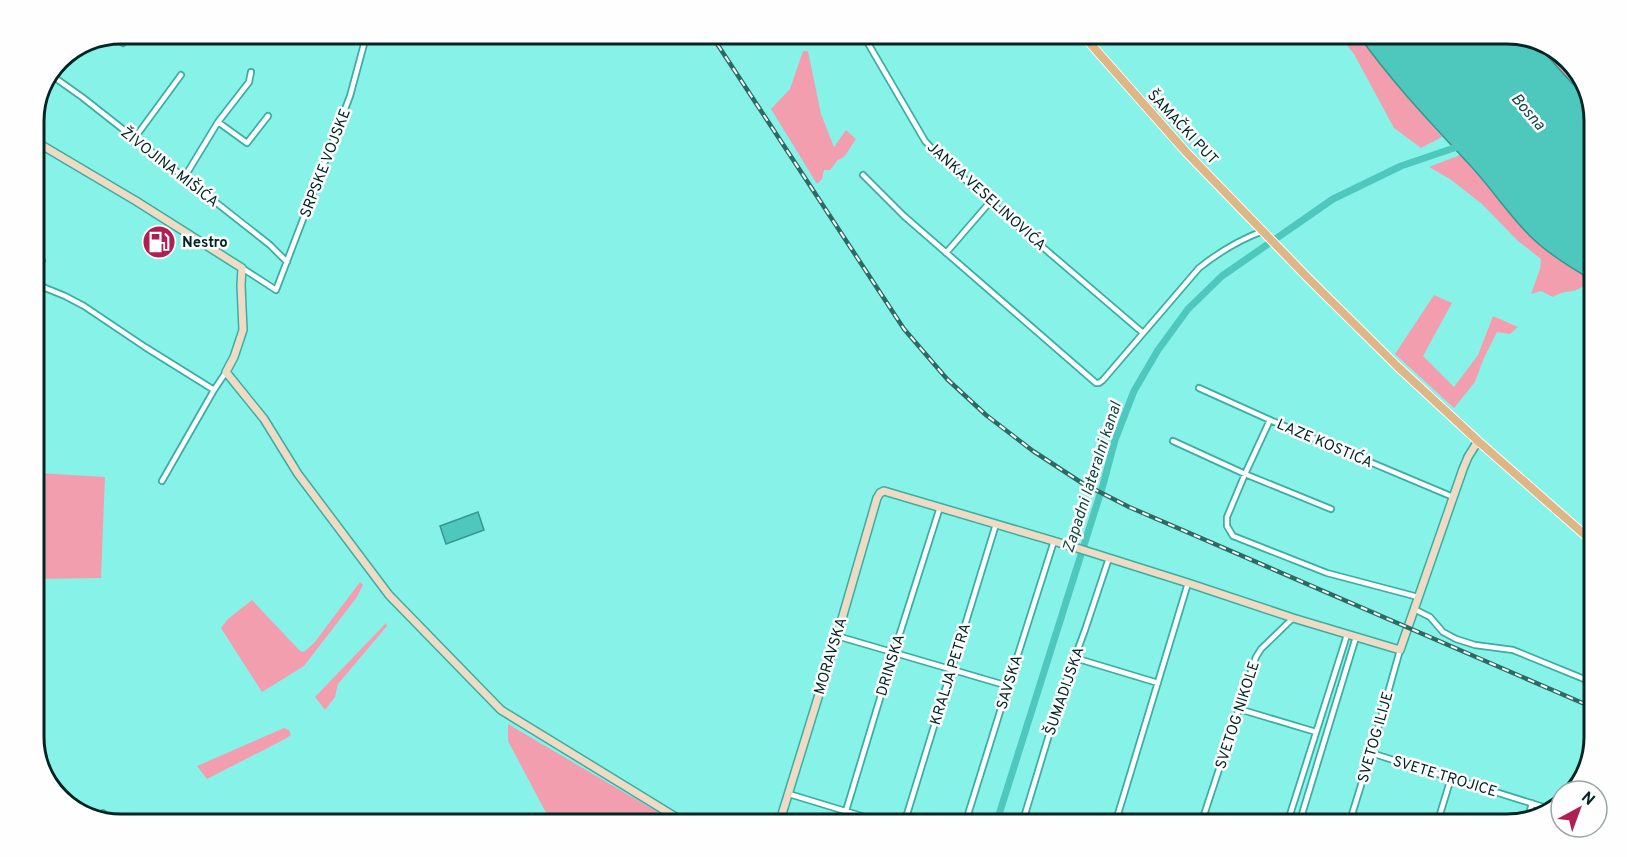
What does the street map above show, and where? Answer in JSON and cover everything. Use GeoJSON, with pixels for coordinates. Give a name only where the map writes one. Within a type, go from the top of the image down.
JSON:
{"type":"FeatureCollection","features":[{"type":"Feature","properties":{"kind":"main road","name":"ŠAMAČKI PUT"},"geometry":{"type":"LineString","coordinates":[[1091,44],[1186,152],[1276,246],[1397,366],[1584,534]]}},
{"type":"Feature","properties":{"kind":"street","name":"SRPSKE VOJSKE"},"geometry":{"type":"LineString","coordinates":[[242,268],[276,290],[350,96],[364,44]]}},
{"type":"Feature","properties":{"kind":"street","name":"JANKA VESELINOVIĆA"},"geometry":{"type":"LineString","coordinates":[[868,44],[925,141],[938,155],[1143,333]]}},
{"type":"Feature","properties":{"kind":"street"},"geometry":{"type":"LineString","coordinates":[[184,178],[218,122],[249,82],[251,72]]}},
{"type":"Feature","properties":{"kind":"street"},"geometry":{"type":"LineString","coordinates":[[134,139],[181,75]]}},
{"type":"Feature","properties":{"kind":"street","name":"ŽIVOJINA MIŠIĆA"},"geometry":{"type":"LineString","coordinates":[[56,78],[270,245],[287,262]]}},
{"type":"Feature","properties":{"kind":"street"},"geometry":{"type":"LineString","coordinates":[[218,122],[247,143],[268,116]]}},
{"type":"Feature","properties":{"kind":"street"},"geometry":{"type":"LineString","coordinates":[[44,147],[242,268],[243,330],[234,357],[162,481]]}},
{"type":"Feature","properties":{"kind":"street"},"geometry":{"type":"LineString","coordinates":[[863,175],[904,216],[1096,383],[1103,380],[1204,264],[1242,239],[1265,234]]}},
{"type":"Feature","properties":{"kind":"street"},"geometry":{"type":"LineString","coordinates":[[946,253],[990,202]]}},
{"type":"Feature","properties":{"kind":"street"},"geometry":{"type":"LineString","coordinates":[[44,287],[84,306],[214,390]]}},
{"type":"Feature","properties":{"kind":"street"},"geometry":{"type":"LineString","coordinates":[[226,372],[264,419],[298,474],[389,594],[501,710],[671,814]]}},
{"type":"Feature","properties":{"kind":"street","name":"LAZE KOSTIĆA"},"geometry":{"type":"LineString","coordinates":[[1199,388],[1453,497]]}},
{"type":"Feature","properties":{"kind":"street"},"geometry":{"type":"LineString","coordinates":[[1270,420],[1227,517],[1227,525],[1233,536],[1327,573],[1418,597]]}},
{"type":"Feature","properties":{"kind":"street"},"geometry":{"type":"LineString","coordinates":[[1173,441],[1245,474],[1331,509]]}},
{"type":"Feature","properties":{"kind":"street"},"geometry":{"type":"LineString","coordinates":[[940,507],[1400,650],[1468,457],[1479,441]]}},
{"type":"Feature","properties":{"kind":"street","name":"MORAVSKA"},"geometry":{"type":"LineString","coordinates":[[782,814],[877,498],[884,491],[940,507]]}},
{"type":"Feature","properties":{"kind":"street","name":"DRINSKA"},"geometry":{"type":"LineString","coordinates":[[846,812],[940,507]]}},
{"type":"Feature","properties":{"kind":"street","name":"KRALJA PETRA"},"geometry":{"type":"LineString","coordinates":[[907,814],[996,524]]}},
{"type":"Feature","properties":{"kind":"street","name":"SAVSKA"},"geometry":{"type":"LineString","coordinates":[[968,814],[1054,541]]}},
{"type":"Feature","properties":{"kind":"street","name":"ŠUMADIJSKA"},"geometry":{"type":"LineString","coordinates":[[1025,814],[1062,692],[1109,558]]}},
{"type":"Feature","properties":{"kind":"street"},"geometry":{"type":"LineString","coordinates":[[1118,814],[1188,583]]}},
{"type":"Feature","properties":{"kind":"street"},"geometry":{"type":"LineString","coordinates":[[1414,609],[1430,617],[1443,632],[1456,639],[1475,645],[1513,650],[1584,679]]}},
{"type":"Feature","properties":{"kind":"street","name":"SVETOG NIKOLE"},"geometry":{"type":"LineString","coordinates":[[1204,814],[1256,657],[1261,649],[1293,618]]}},
{"type":"Feature","properties":{"kind":"street"},"geometry":{"type":"LineString","coordinates":[[1290,814],[1347,634]]}},
{"type":"Feature","properties":{"kind":"street"},"geometry":{"type":"LineString","coordinates":[[837,636],[1008,686]]}},
{"type":"Feature","properties":{"kind":"street"},"geometry":{"type":"LineString","coordinates":[[1302,814],[1356,637]]}},
{"type":"Feature","properties":{"kind":"street","name":"SVETOG ILIJE"},"geometry":{"type":"LineString","coordinates":[[1352,814],[1400,650]]}},
{"type":"Feature","properties":{"kind":"street"},"geometry":{"type":"LineString","coordinates":[[1075,657],[1158,683]]}},
{"type":"Feature","properties":{"kind":"street"},"geometry":{"type":"LineString","coordinates":[[1239,709],[1316,732]]}},
{"type":"Feature","properties":{"kind":"street","name":"SVETE TROJICE"},"geometry":{"type":"LineString","coordinates":[[1371,753],[1540,806]]}},
{"type":"Feature","properties":{"kind":"street"},"geometry":{"type":"LineString","coordinates":[[1440,814],[1451,778]]}},
{"type":"Feature","properties":{"kind":"street"},"geometry":{"type":"LineString","coordinates":[[789,794],[853,814]]}},
{"type":"Feature","properties":{"kind":"street"},"geometry":{"type":"LineString","coordinates":[[1530,810],[1532,803]]}},
{"type":"Feature","properties":{"kind":"shaded area"},"geometry":{"type":"Polygon","coordinates":[[[1346,44],[1366,44],[1442,137],[1421,148],[1394,128],[1354,54],[1346,44]]]}},
{"type":"Feature","properties":{"kind":"shaded area"},"geometry":{"type":"Polygon","coordinates":[[[803,51],[808,51],[821,114],[834,147],[846,130],[856,139],[844,157],[838,160],[830,170],[824,170],[822,179],[817,184],[771,109],[790,89],[803,51]]]}},
{"type":"Feature","properties":{"kind":"shaded area"},"geometry":{"type":"Polygon","coordinates":[[[1545,54],[1564,70],[1577,88],[1545,54]]]}},
{"type":"Feature","properties":{"kind":"shaded area"},"geometry":{"type":"Polygon","coordinates":[[[1460,155],[1540,245],[1583,275],[1583,288],[1553,297],[1541,291],[1531,294],[1541,259],[1517,240],[1482,204],[1450,179],[1429,167],[1460,155]]]}},
{"type":"Feature","properties":{"kind":"shaded area"},"geometry":{"type":"Polygon","coordinates":[[[1434,295],[1452,303],[1423,356],[1454,387],[1478,355],[1493,316],[1518,327],[1510,334],[1497,332],[1475,382],[1454,408],[1395,354],[1434,295]]]}},
{"type":"Feature","properties":{"kind":"shaded area"},"geometry":{"type":"Polygon","coordinates":[[[44,473],[105,477],[101,578],[44,579],[44,473]]]}},
{"type":"Feature","properties":{"kind":"shaded area"},"geometry":{"type":"Polygon","coordinates":[[[360,582],[363,585],[357,597],[304,666],[262,692],[221,628],[228,619],[252,600],[300,651],[304,652],[314,643],[360,582]]]}},
{"type":"Feature","properties":{"kind":"shaded area"},"geometry":{"type":"Polygon","coordinates":[[[386,623],[387,626],[338,684],[335,697],[325,710],[315,697],[386,623]]]}},
{"type":"Feature","properties":{"kind":"shaded area"},"geometry":{"type":"Polygon","coordinates":[[[508,724],[661,814],[547,814],[508,741],[508,724]]]}},
{"type":"Feature","properties":{"kind":"shaded area"},"geometry":{"type":"Polygon","coordinates":[[[284,728],[289,730],[291,735],[207,779],[197,766],[284,728]]]}},
{"type":"Feature","properties":{"kind":"water","name":"Bosna"},"geometry":{"type":"Polygon","coordinates":[[[1365,44],[1506,44],[1522,45],[1545,54],[1577,88],[1582,105],[1583,274],[1544,249],[1530,236],[1396,84],[1365,44]]]}},
{"type":"Feature","properties":{"kind":"water"},"geometry":{"type":"Polygon","coordinates":[[[478,512],[484,530],[446,544],[440,526],[478,512]]]}},
{"type":"Feature","properties":{"kind":"waterway","name":"Zapadni lateralni kanal"},"geometry":{"type":"LineString","coordinates":[[999,814],[1103,485],[1115,440],[1134,391],[1158,350],[1188,309],[1222,276],[1333,199],[1401,166],[1460,146]]}},
{"type":"Feature","properties":{"kind":"railway"},"geometry":{"type":"LineString","coordinates":[[717,44],[904,329],[947,379],[986,415],[1033,451],[1082,483],[1129,507],[1584,704]]}},
{"type":"Feature","properties":{"kind":"place","name":"Nestro"},"geometry":{"type":"Point","coordinates":[159,242]}}]}
